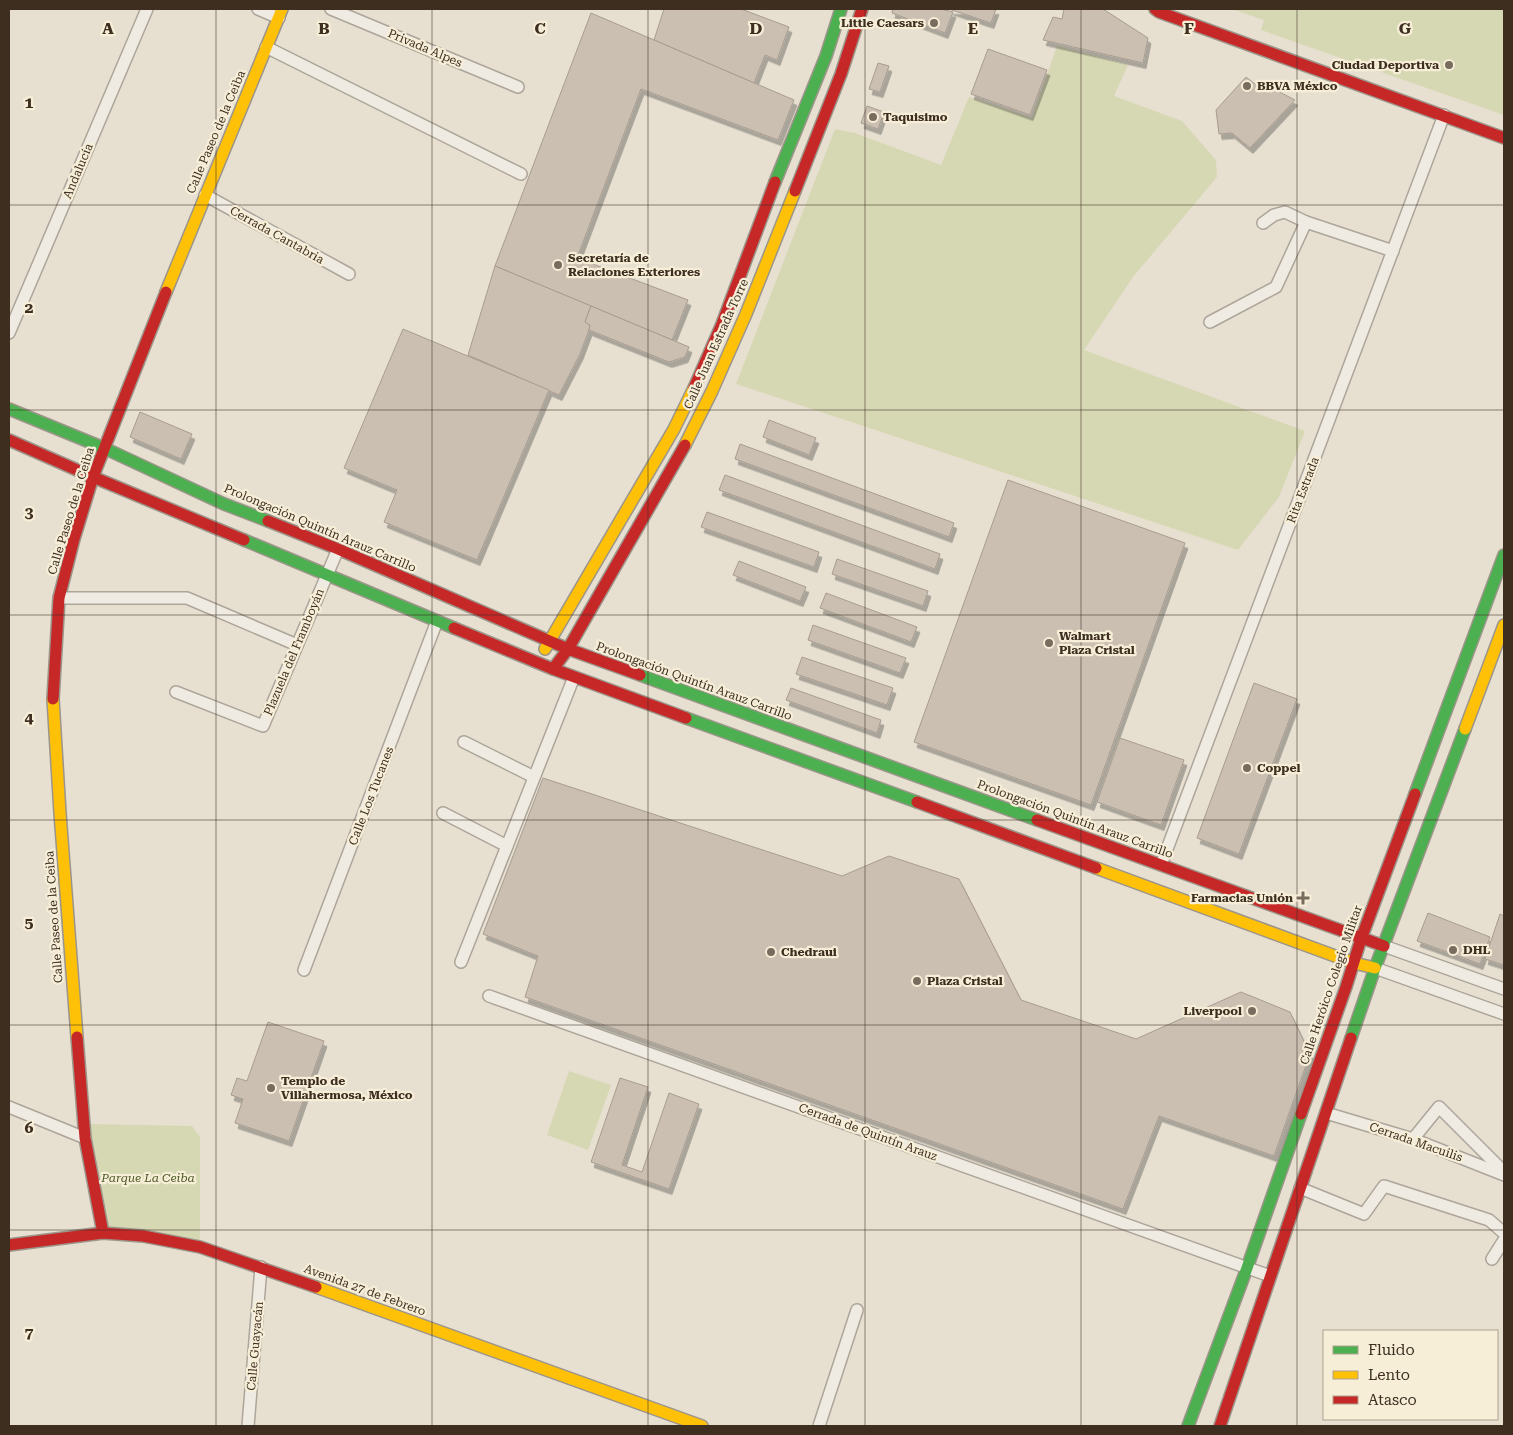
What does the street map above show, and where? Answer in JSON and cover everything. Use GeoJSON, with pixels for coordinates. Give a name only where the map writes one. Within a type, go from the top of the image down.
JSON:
{"type":"FeatureCollection","features":[{"type":"Feature","properties":{"kind":"street","name":"Andalucía"},"geometry":{"type":"LineString","coordinates":[[9,333],[148,9]]}},
{"type":"Feature","properties":{"kind":"street"},"geometry":{"type":"LineString","coordinates":[[258,9],[281,13]]}},
{"type":"Feature","properties":{"kind":"street","name":"Privada Alpes"},"geometry":{"type":"LineString","coordinates":[[331,9],[518,87]]}},
{"type":"Feature","properties":{"kind":"street","name":"Calle Juan Estrada Torre"},"geometry":{"type":"LineString","coordinates":[[553,669],[568,649],[690,436],[712,391],[746,314],[838,82],[862,9]]}},
{"type":"Feature","properties":{"kind":"street"},"geometry":{"type":"LineString","coordinates":[[1155,9],[1504,138]]}},
{"type":"Feature","properties":{"kind":"street","name":"Calle Paseo de la Ceiba"},"geometry":{"type":"LineString","coordinates":[[103,1233],[85,1138],[60,813],[53,697],[60,598],[74,539],[93,477],[205,195],[281,13]]}},
{"type":"Feature","properties":{"kind":"street"},"geometry":{"type":"LineString","coordinates":[[840,13],[856,25]]}},
{"type":"Feature","properties":{"kind":"street","name":"Calle Juan Estrada Torre"},"geometry":{"type":"LineString","coordinates":[[538,663],[548,641],[674,429],[695,386],[722,324],[776,179],[826,56],[840,13]]}},
{"type":"Feature","properties":{"kind":"street"},"geometry":{"type":"LineString","coordinates":[[266,47],[276,54],[521,174]]}},
{"type":"Feature","properties":{"kind":"street","name":"Rita Estrada"},"geometry":{"type":"LineString","coordinates":[[1160,866],[1444,115]]}},
{"type":"Feature","properties":{"kind":"street","name":"Cerrada Cantabria"},"geometry":{"type":"LineString","coordinates":[[205,195],[350,274]]}},
{"type":"Feature","properties":{"kind":"street"},"geometry":{"type":"LineString","coordinates":[[1263,223],[1274,214],[1285,212],[1306,222],[1393,251]]}},
{"type":"Feature","properties":{"kind":"street"},"geometry":{"type":"LineString","coordinates":[[1210,322],[1276,287],[1306,222]]}},
{"type":"Feature","properties":{"kind":"street","name":"Prolongación Quintín Arauz Carrillo"},"geometry":{"type":"LineString","coordinates":[[9,409],[104,448],[224,504],[338,549],[568,649],[708,713],[1109,860],[1354,963],[1375,968]]}},
{"type":"Feature","properties":{"kind":"street","name":"Prolongación Quintín Arauz Carrillo"},"geometry":{"type":"LineString","coordinates":[[9,440],[93,477],[574,677],[708,713],[1109,860],[1160,866],[1384,946]]}},
{"type":"Feature","properties":{"kind":"street","name":"Plazuela del Framboyán"},"geometry":{"type":"LineString","coordinates":[[176,692],[263,726],[338,549]]}},
{"type":"Feature","properties":{"kind":"street","name":"Calle Heróico Colegio Militar"},"geometry":{"type":"LineString","coordinates":[[1188,1426],[1247,1268],[1361,939],[1504,555]]}},
{"type":"Feature","properties":{"kind":"street"},"geometry":{"type":"LineString","coordinates":[[60,598],[187,598],[297,645]]}},
{"type":"Feature","properties":{"kind":"street","name":"Calle Los Tucanes"},"geometry":{"type":"LineString","coordinates":[[304,970],[437,621]]}},
{"type":"Feature","properties":{"kind":"street"},"geometry":{"type":"LineString","coordinates":[[1220,1426],[1375,968],[1504,625]]}},
{"type":"Feature","properties":{"kind":"street"},"geometry":{"type":"LineString","coordinates":[[461,962],[574,677]]}},
{"type":"Feature","properties":{"kind":"street"},"geometry":{"type":"LineString","coordinates":[[464,742],[534,777]]}},
{"type":"Feature","properties":{"kind":"street"},"geometry":{"type":"LineString","coordinates":[[443,813],[507,846]]}},
{"type":"Feature","properties":{"kind":"street"},"geometry":{"type":"LineString","coordinates":[[1384,946],[1504,989]]}},
{"type":"Feature","properties":{"kind":"street"},"geometry":{"type":"LineString","coordinates":[[1375,968],[1504,1014]]}},
{"type":"Feature","properties":{"kind":"street","name":"Cerrada de Quintín Arauz"},"geometry":{"type":"LineString","coordinates":[[489,996],[1270,1276]]}},
{"type":"Feature","properties":{"kind":"street"},"geometry":{"type":"LineString","coordinates":[[9,1107],[85,1138]]}},
{"type":"Feature","properties":{"kind":"street"},"geometry":{"type":"LineString","coordinates":[[1413,1139],[1439,1107],[1504,1174]]}},
{"type":"Feature","properties":{"kind":"street","name":"Cerrada Macuilis"},"geometry":{"type":"LineString","coordinates":[[1326,1112],[1413,1139],[1504,1174]]}},
{"type":"Feature","properties":{"kind":"street"},"geometry":{"type":"LineString","coordinates":[[1300,1188],[1364,1214],[1384,1186],[1489,1220],[1504,1233]]}},
{"type":"Feature","properties":{"kind":"street","name":"Avenida 27 de Febrero"},"geometry":{"type":"LineString","coordinates":[[9,1245],[103,1233],[143,1236],[200,1247],[261,1267],[702,1426]]}},
{"type":"Feature","properties":{"kind":"street"},"geometry":{"type":"LineString","coordinates":[[1492,1259],[1504,1240]]}},
{"type":"Feature","properties":{"kind":"street","name":"Calle Guayacán"},"geometry":{"type":"LineString","coordinates":[[248,1426],[261,1267]]}},
{"type":"Feature","properties":{"kind":"street"},"geometry":{"type":"LineString","coordinates":[[819,1426],[856,1310]]}},
{"type":"Feature","properties":{"kind":"green space","name":"Ciudad Deportiva"},"geometry":{"type":"Polygon","coordinates":[[[1232,9],[1504,9],[1504,115],[1261,30],[1264,20],[1232,9]]]}},
{"type":"Feature","properties":{"kind":"green space"},"geometry":{"type":"Polygon","coordinates":[[[1057,46],[1128,65],[1114,96],[1182,121],[1216,160],[1217,177],[1133,277],[1084,350],[1305,431],[1279,497],[1238,550],[736,384],[835,129],[855,133],[941,165],[969,97],[1032,118],[1057,46]]]}},
{"type":"Feature","properties":{"kind":"green space"},"geometry":{"type":"Polygon","coordinates":[[[569,1071],[611,1085],[588,1150],[547,1135],[569,1071]]]}},
{"type":"Feature","properties":{"kind":"green space","name":"Parque La Ceiba"},"geometry":{"type":"Polygon","coordinates":[[[84,1124],[192,1126],[200,1137],[200,1247],[103,1233],[84,1124]]]}},
{"type":"Feature","properties":{"kind":"building"},"geometry":{"type":"Polygon","coordinates":[[[664,9],[741,9],[789,27],[777,60],[765,55],[754,83],[654,40],[664,9]]]}},
{"type":"Feature","properties":{"kind":"building","name":"Little Caesars"},"geometry":{"type":"Polygon","coordinates":[[[893,9],[941,9],[953,12],[945,33],[892,13],[893,9]]]}},
{"type":"Feature","properties":{"kind":"building"},"geometry":{"type":"Polygon","coordinates":[[[949,9],[996,9],[991,23],[949,9]]]}},
{"type":"Feature","properties":{"kind":"building"},"geometry":{"type":"Polygon","coordinates":[[[1064,9],[1103,9],[1148,38],[1143,63],[1043,40],[1053,17],[1062,19],[1064,9]]]}},
{"type":"Feature","properties":{"kind":"building"},"geometry":{"type":"Polygon","coordinates":[[[591,13],[794,100],[778,140],[641,89],[577,258],[688,300],[672,340],[495,266],[591,13]]]}},
{"type":"Feature","properties":{"kind":"building"},"geometry":{"type":"Polygon","coordinates":[[[988,49],[1047,70],[1030,115],[971,94],[988,49]]]}},
{"type":"Feature","properties":{"kind":"building"},"geometry":{"type":"Polygon","coordinates":[[[878,63],[889,66],[880,92],[869,89],[878,63]]]}},
{"type":"Feature","properties":{"kind":"building"},"geometry":{"type":"Polygon","coordinates":[[[1246,77],[1264,91],[1268,86],[1295,100],[1250,148],[1232,133],[1219,134],[1216,110],[1246,77]]]}},
{"type":"Feature","properties":{"kind":"building","name":"Taquisimo"},"geometry":{"type":"Polygon","coordinates":[[[867,106],[884,112],[878,129],[861,123],[867,106]]]}},
{"type":"Feature","properties":{"kind":"building"},"geometry":{"type":"Polygon","coordinates":[[[495,266],[591,306],[585,322],[590,325],[589,330],[580,354],[559,395],[468,355],[495,266]]]}},
{"type":"Feature","properties":{"kind":"building"},"geometry":{"type":"Polygon","coordinates":[[[591,306],[689,347],[685,357],[669,362],[589,330],[590,325],[585,322],[591,306]]]}},
{"type":"Feature","properties":{"kind":"building"},"geometry":{"type":"Polygon","coordinates":[[[403,329],[549,390],[477,560],[384,522],[397,490],[344,468],[403,329]]]}},
{"type":"Feature","properties":{"kind":"building"},"geometry":{"type":"Polygon","coordinates":[[[140,412],[192,434],[181,459],[130,437],[140,412]]]}},
{"type":"Feature","properties":{"kind":"building"},"geometry":{"type":"Polygon","coordinates":[[[769,420],[816,438],[809,455],[763,437],[769,420]]]}},
{"type":"Feature","properties":{"kind":"building"},"geometry":{"type":"Polygon","coordinates":[[[740,444],[954,523],[949,537],[735,459],[740,444]]]}},
{"type":"Feature","properties":{"kind":"building"},"geometry":{"type":"Polygon","coordinates":[[[725,475],[940,554],[935,569],[719,490],[725,475]]]}},
{"type":"Feature","properties":{"kind":"building","name":"Walmart Plaza Cristal"},"geometry":{"type":"Polygon","coordinates":[[[1008,480],[1185,543],[1091,805],[914,742],[1008,480]]]}},
{"type":"Feature","properties":{"kind":"building"},"geometry":{"type":"Polygon","coordinates":[[[707,512],[819,552],[814,567],[701,527],[707,512]]]}},
{"type":"Feature","properties":{"kind":"building"},"geometry":{"type":"Polygon","coordinates":[[[837,559],[928,591],[923,606],[832,574],[837,559]]]}},
{"type":"Feature","properties":{"kind":"building"},"geometry":{"type":"Polygon","coordinates":[[[739,561],[806,587],[800,601],[733,575],[739,561]]]}},
{"type":"Feature","properties":{"kind":"building"},"geometry":{"type":"Polygon","coordinates":[[[826,593],[917,627],[911,642],[820,608],[826,593]]]}},
{"type":"Feature","properties":{"kind":"building"},"geometry":{"type":"Polygon","coordinates":[[[813,625],[906,658],[900,673],[808,640],[813,625]]]}},
{"type":"Feature","properties":{"kind":"building"},"geometry":{"type":"Polygon","coordinates":[[[802,657],[893,688],[887,705],[796,674],[802,657]]]}},
{"type":"Feature","properties":{"kind":"building","name":"Coppel"},"geometry":{"type":"Polygon","coordinates":[[[1254,683],[1297,699],[1239,854],[1197,838],[1254,683]]]}},
{"type":"Feature","properties":{"kind":"building"},"geometry":{"type":"Polygon","coordinates":[[[791,688],[881,720],[877,733],[786,700],[791,688]]]}},
{"type":"Feature","properties":{"kind":"building"},"geometry":{"type":"Polygon","coordinates":[[[1120,738],[1184,760],[1161,825],[1097,802],[1120,738]]]}},
{"type":"Feature","properties":{"kind":"building"},"geometry":{"type":"Polygon","coordinates":[[[543,778],[842,876],[889,856],[959,879],[1021,1000],[1136,1039],[1241,992],[1290,1012],[1310,1054],[1274,1156],[1159,1116],[1123,1209],[525,997],[538,956],[483,934],[543,778]]]}},
{"type":"Feature","properties":{"kind":"building"},"geometry":{"type":"Polygon","coordinates":[[[1428,913],[1490,937],[1480,964],[1417,941],[1428,913]]]}},
{"type":"Feature","properties":{"kind":"building"},"geometry":{"type":"Polygon","coordinates":[[[1500,914],[1504,916],[1504,965],[1485,959],[1500,914]]]}},
{"type":"Feature","properties":{"kind":"building","name":"Templo de Villahermosa, México"},"geometry":{"type":"Polygon","coordinates":[[[268,1022],[324,1041],[289,1141],[235,1123],[243,1099],[231,1095],[237,1078],[247,1081],[268,1022]]]}},
{"type":"Feature","properties":{"kind":"building"},"geometry":{"type":"Polygon","coordinates":[[[620,1078],[648,1087],[622,1165],[642,1172],[669,1093],[699,1104],[669,1189],[591,1162],[620,1078]]]}},
{"type":"Feature","properties":{"kind":"traffic: fast"},"geometry":{"type":"LineString","coordinates":[[775,182],[826,56],[841,9]]}},
{"type":"Feature","properties":{"kind":"traffic: fast"},"geometry":{"type":"LineString","coordinates":[[9,409],[104,448],[224,504],[268,521]]}},
{"type":"Feature","properties":{"kind":"traffic: fast"},"geometry":{"type":"LineString","coordinates":[[244,540],[454,628]]}},
{"type":"Feature","properties":{"kind":"traffic: fast"},"geometry":{"type":"LineString","coordinates":[[1415,794],[1504,555]]}},
{"type":"Feature","properties":{"kind":"traffic: fast"},"geometry":{"type":"LineString","coordinates":[[640,675],[1037,820]]}},
{"type":"Feature","properties":{"kind":"traffic: fast"},"geometry":{"type":"LineString","coordinates":[[686,718],[917,802]]}},
{"type":"Feature","properties":{"kind":"traffic: fast"},"geometry":{"type":"LineString","coordinates":[[1351,1038],[1375,968],[1465,729]]}},
{"type":"Feature","properties":{"kind":"traffic: fast"},"geometry":{"type":"LineString","coordinates":[[1188,1426],[1247,1268],[1301,1114]]}},
{"type":"Feature","properties":{"kind":"traffic: slow"},"geometry":{"type":"LineString","coordinates":[[166,292],[282,9]]}},
{"type":"Feature","properties":{"kind":"traffic: slow"},"geometry":{"type":"LineString","coordinates":[[685,445],[712,391],[746,314],[795,191]]}},
{"type":"Feature","properties":{"kind":"traffic: slow"},"geometry":{"type":"LineString","coordinates":[[545,649],[674,429],[694,388]]}},
{"type":"Feature","properties":{"kind":"traffic: slow"},"geometry":{"type":"LineString","coordinates":[[1465,729],[1504,625]]}},
{"type":"Feature","properties":{"kind":"traffic: slow"},"geometry":{"type":"LineString","coordinates":[[53,699],[77,1037]]}},
{"type":"Feature","properties":{"kind":"traffic: slow"},"geometry":{"type":"LineString","coordinates":[[1096,868],[1354,963],[1375,968]]}},
{"type":"Feature","properties":{"kind":"traffic: slow"},"geometry":{"type":"LineString","coordinates":[[316,1287],[702,1426]]}},
{"type":"Feature","properties":{"kind":"traffic: jam"},"geometry":{"type":"LineString","coordinates":[[795,191],[841,74],[862,9]]}},
{"type":"Feature","properties":{"kind":"traffic: jam"},"geometry":{"type":"LineString","coordinates":[[1155,9],[1504,138]]}},
{"type":"Feature","properties":{"kind":"traffic: jam"},"geometry":{"type":"LineString","coordinates":[[694,388],[722,324],[775,182]]}},
{"type":"Feature","properties":{"kind":"traffic: jam"},"geometry":{"type":"LineString","coordinates":[[53,699],[59,598],[74,539],[93,477],[166,292]]}},
{"type":"Feature","properties":{"kind":"traffic: jam"},"geometry":{"type":"LineString","coordinates":[[9,440],[244,540]]}},
{"type":"Feature","properties":{"kind":"traffic: jam"},"geometry":{"type":"LineString","coordinates":[[553,669],[568,649],[685,445]]}},
{"type":"Feature","properties":{"kind":"traffic: jam"},"geometry":{"type":"LineString","coordinates":[[268,521],[338,549],[568,649],[640,675]]}},
{"type":"Feature","properties":{"kind":"traffic: jam"},"geometry":{"type":"LineString","coordinates":[[454,628],[553,669],[686,718]]}},
{"type":"Feature","properties":{"kind":"traffic: jam"},"geometry":{"type":"LineString","coordinates":[[1301,1114],[1361,939],[1415,794]]}},
{"type":"Feature","properties":{"kind":"traffic: jam"},"geometry":{"type":"LineString","coordinates":[[917,802],[1096,868]]}},
{"type":"Feature","properties":{"kind":"traffic: jam"},"geometry":{"type":"LineString","coordinates":[[1037,820],[1384,946]]}},
{"type":"Feature","properties":{"kind":"traffic: jam"},"geometry":{"type":"LineString","coordinates":[[77,1037],[85,1138],[103,1233]]}},
{"type":"Feature","properties":{"kind":"traffic: jam"},"geometry":{"type":"LineString","coordinates":[[1220,1426],[1351,1038]]}},
{"type":"Feature","properties":{"kind":"traffic: jam"},"geometry":{"type":"LineString","coordinates":[[9,1245],[103,1233],[143,1236],[200,1247],[316,1287]]}},
{"type":"Feature","properties":{"kind":"place","name":"Little Caesars"},"geometry":{"type":"Point","coordinates":[934,23]}},
{"type":"Feature","properties":{"kind":"place","name":"Ciudad Deportiva"},"geometry":{"type":"Point","coordinates":[1449,65]}},
{"type":"Feature","properties":{"kind":"place","name":"BBVA México"},"geometry":{"type":"Point","coordinates":[1247,86]}},
{"type":"Feature","properties":{"kind":"place","name":"Taquisimo"},"geometry":{"type":"Point","coordinates":[873,117]}},
{"type":"Feature","properties":{"kind":"place","name":"Secretaría de Relaciones Exteriores"},"geometry":{"type":"Point","coordinates":[558,265]}},
{"type":"Feature","properties":{"kind":"place","name":"Walmart Plaza Cristal"},"geometry":{"type":"Point","coordinates":[1049,643]}},
{"type":"Feature","properties":{"kind":"place","name":"Coppel"},"geometry":{"type":"Point","coordinates":[1247,768]}},
{"type":"Feature","properties":{"kind":"place","name":"Farmacias Unión"},"geometry":{"type":"Point","coordinates":[1303,898]}},
{"type":"Feature","properties":{"kind":"place","name":"DHL"},"geometry":{"type":"Point","coordinates":[1453,950]}},
{"type":"Feature","properties":{"kind":"place","name":"Chedraui"},"geometry":{"type":"Point","coordinates":[771,952]}},
{"type":"Feature","properties":{"kind":"place","name":"Plaza Cristal"},"geometry":{"type":"Point","coordinates":[917,981]}},
{"type":"Feature","properties":{"kind":"place","name":"Liverpool"},"geometry":{"type":"Point","coordinates":[1252,1011]}},
{"type":"Feature","properties":{"kind":"place","name":"Templo de Villahermosa, México"},"geometry":{"type":"Point","coordinates":[271,1088]}}]}
